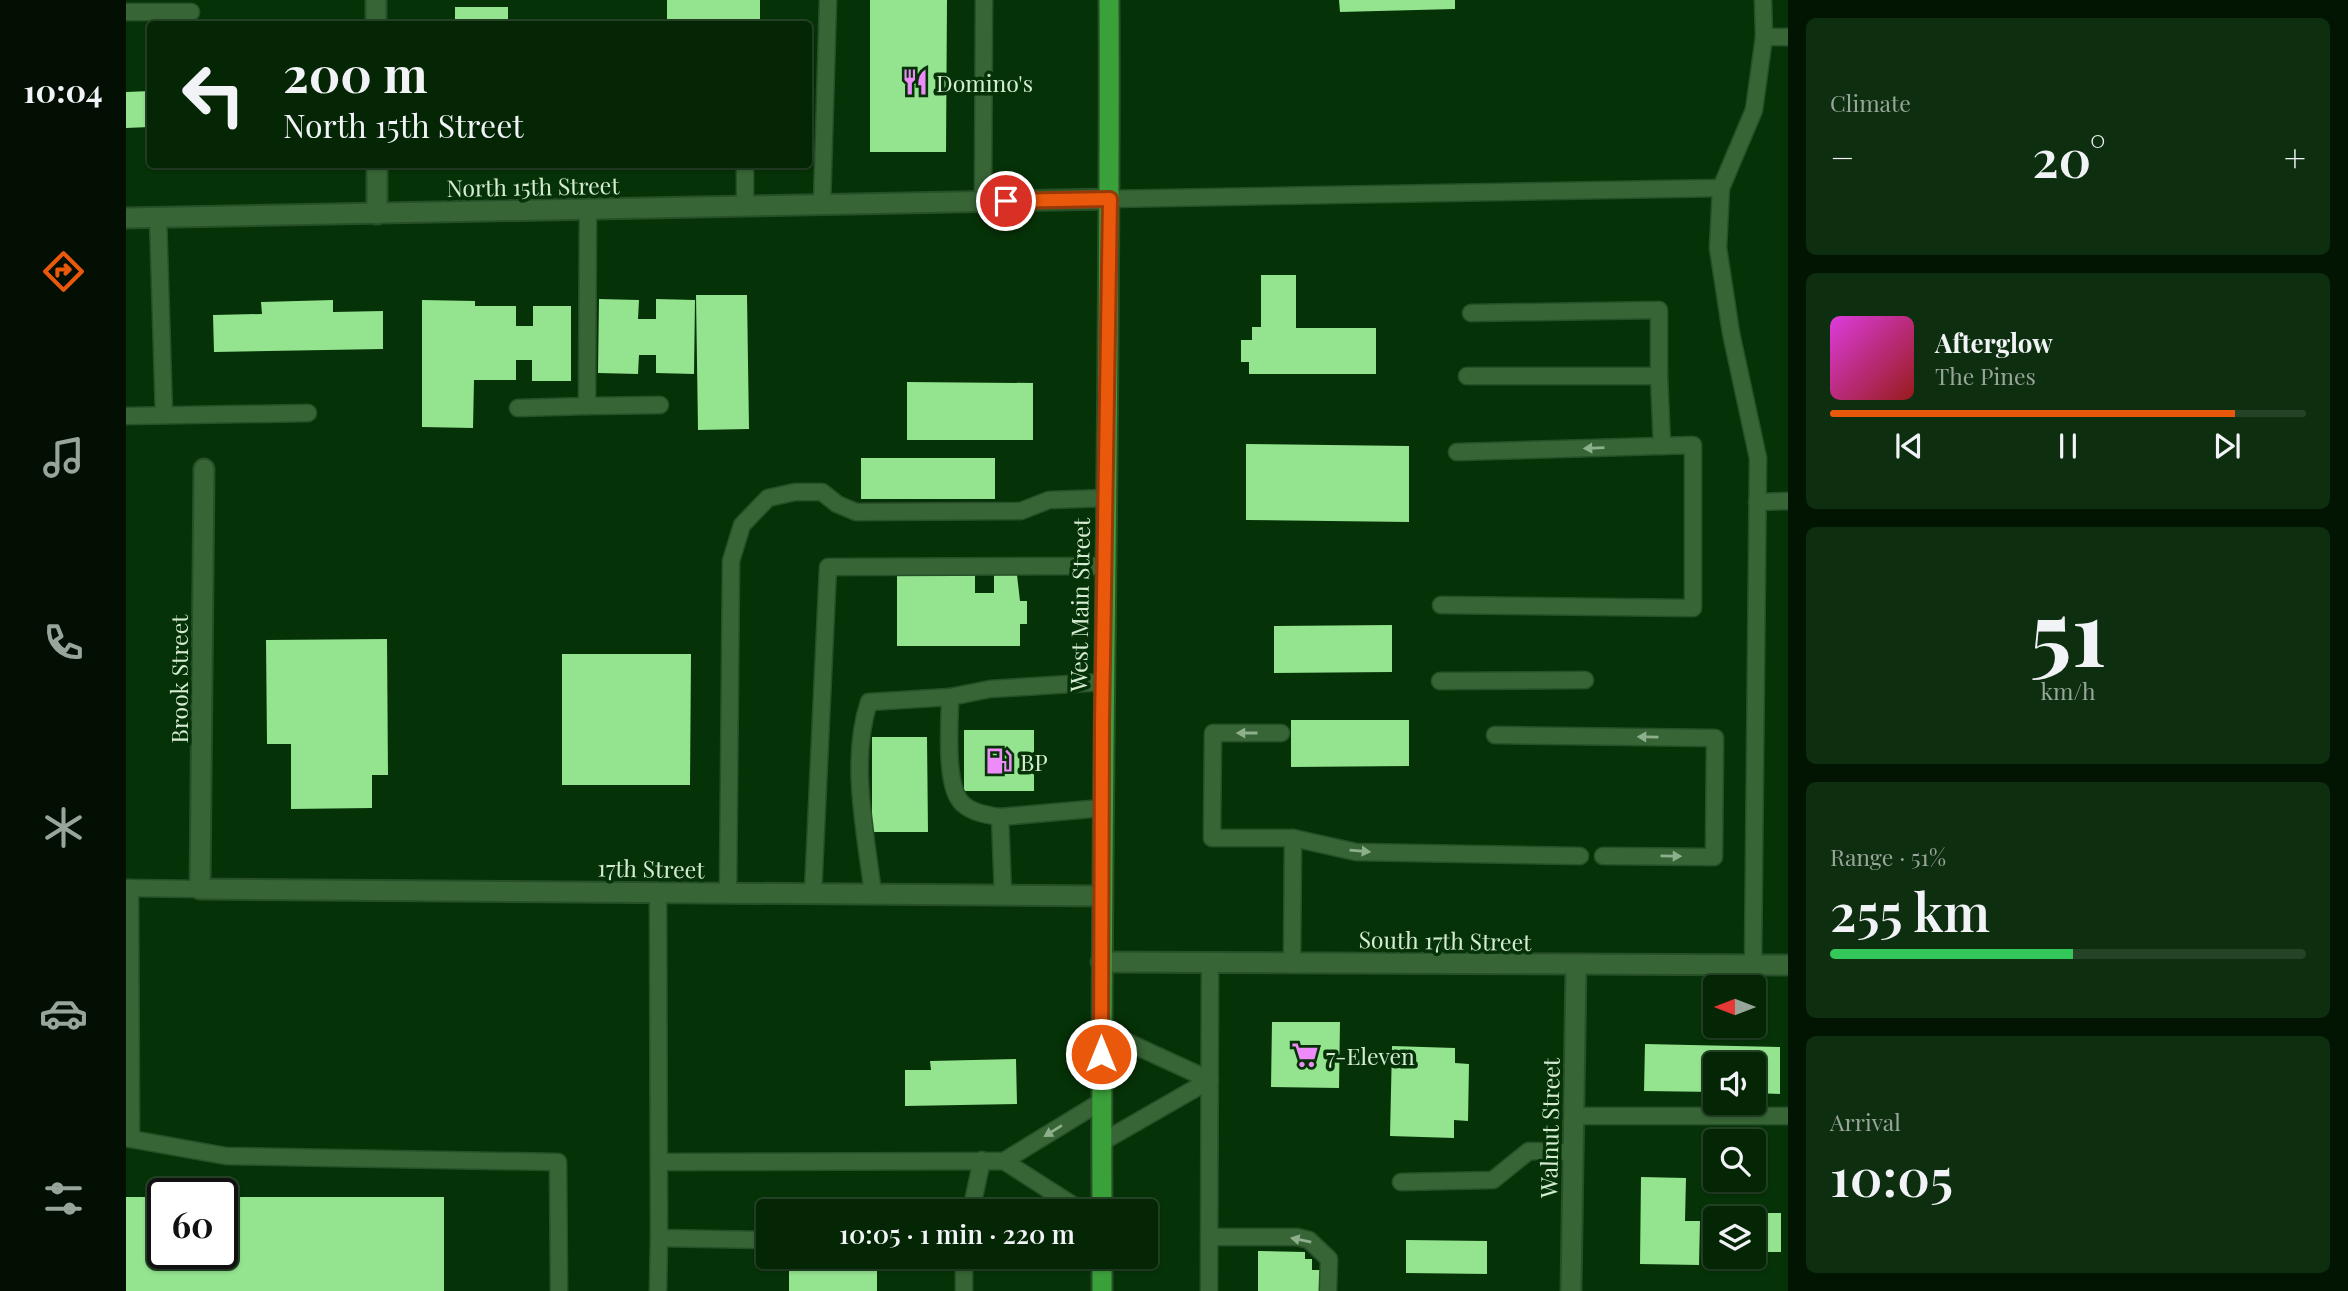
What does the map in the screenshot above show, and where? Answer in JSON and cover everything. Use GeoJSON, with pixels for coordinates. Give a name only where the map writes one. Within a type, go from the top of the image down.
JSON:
{"type":"FeatureCollection","features":[{"type":"Feature","properties":{"kind":"main road","name":"West Main Street"},"geometry":{"type":"LineString","coordinates":[[1102,1199],[1101,962],[1110,199],[1109,0]]}},
{"type":"Feature","properties":{"kind":"main road"},"geometry":{"type":"LineString","coordinates":[[1102,1269],[1102,1291]]}},
{"type":"Feature","properties":{"kind":"street"},"geometry":{"type":"LineString","coordinates":[[376,0],[376,21]]}},
{"type":"Feature","properties":{"kind":"street"},"geometry":{"type":"LineString","coordinates":[[377,168],[377,214]]}},
{"type":"Feature","properties":{"kind":"street","name":"North 15th Street"},"geometry":{"type":"LineString","coordinates":[[126,218],[1110,199]]}},
{"type":"Feature","properties":{"kind":"street","name":"Brook Street"},"geometry":{"type":"LineString","coordinates":[[200,889],[204,469]]}},
{"type":"Feature","properties":{"kind":"street","name":"17th Street"},"geometry":{"type":"LineString","coordinates":[[200,889],[1102,896]]}},
{"type":"Feature","properties":{"kind":"street","name":"South 17th Street"},"geometry":{"type":"LineString","coordinates":[[1101,962],[1788,965]]}},
{"type":"Feature","properties":{"kind":"street","name":"Walnut Street"},"geometry":{"type":"LineString","coordinates":[[1571,1291],[1576,966]]}},
{"type":"Feature","properties":{"kind":"lane"},"geometry":{"type":"LineString","coordinates":[[822,205],[828,0]]}},
{"type":"Feature","properties":{"kind":"lane"},"geometry":{"type":"LineString","coordinates":[[984,0],[984,201]]}},
{"type":"Feature","properties":{"kind":"lane"},"geometry":{"type":"LineString","coordinates":[[1753,965],[1758,458],[1731,333],[1718,248],[1721,188],[1754,110],[1764,37],[1763,0]]}},
{"type":"Feature","properties":{"kind":"lane"},"geometry":{"type":"LineString","coordinates":[[126,12],[191,12]]}},
{"type":"Feature","properties":{"kind":"lane"},"geometry":{"type":"LineString","coordinates":[[1764,37],[1788,37]]}},
{"type":"Feature","properties":{"kind":"lane"},"geometry":{"type":"LineString","coordinates":[[745,168],[745,206]]}},
{"type":"Feature","properties":{"kind":"lane"},"geometry":{"type":"LineString","coordinates":[[1110,199],[1721,188]]}},
{"type":"Feature","properties":{"kind":"lane"},"geometry":{"type":"LineString","coordinates":[[587,406],[588,209]]}},
{"type":"Feature","properties":{"kind":"lane"},"geometry":{"type":"LineString","coordinates":[[158,217],[164,415]]}},
{"type":"Feature","properties":{"kind":"lane"},"geometry":{"type":"LineString","coordinates":[[1471,313],[1659,310],[1662,446]]}},
{"type":"Feature","properties":{"kind":"lane"},"geometry":{"type":"LineString","coordinates":[[1467,376],[1659,376]]}},
{"type":"Feature","properties":{"kind":"lane"},"geometry":{"type":"LineString","coordinates":[[518,408],[660,405]]}},
{"type":"Feature","properties":{"kind":"lane"},"geometry":{"type":"LineString","coordinates":[[126,416],[308,413]]}},
{"type":"Feature","properties":{"kind":"lane"},"geometry":{"type":"LineString","coordinates":[[1441,605],[1693,608],[1693,445],[1457,452]]}},
{"type":"Feature","properties":{"kind":"lane"},"geometry":{"type":"LineString","coordinates":[[728,893],[731,561],[742,525],[768,498],[795,492],[822,492],[837,504],[856,512],[1021,511],[1049,499],[1105,498]]}},
{"type":"Feature","properties":{"kind":"lane"},"geometry":{"type":"LineString","coordinates":[[1757,502],[1788,502]]}},
{"type":"Feature","properties":{"kind":"lane"},"geometry":{"type":"LineString","coordinates":[[813,893],[828,567],[1104,566]]}},
{"type":"Feature","properties":{"kind":"lane"},"geometry":{"type":"LineString","coordinates":[[1440,681],[1585,680]]}},
{"type":"Feature","properties":{"kind":"lane"},"geometry":{"type":"LineString","coordinates":[[873,894],[861,791],[861,724],[869,702],[950,697],[990,689],[1103,682]]}},
{"type":"Feature","properties":{"kind":"lane"},"geometry":{"type":"LineString","coordinates":[[950,697],[952,788],[963,804],[979,813],[1000,817],[1102,808]]}},
{"type":"Feature","properties":{"kind":"lane"},"geometry":{"type":"LineString","coordinates":[[1281,733],[1213,733],[1212,838],[1293,838],[1356,852],[1580,856]]}},
{"type":"Feature","properties":{"kind":"lane"},"geometry":{"type":"LineString","coordinates":[[1495,736],[1715,738],[1714,857],[1603,856]]}},
{"type":"Feature","properties":{"kind":"lane"},"geometry":{"type":"LineString","coordinates":[[1000,817],[1003,895]]}},
{"type":"Feature","properties":{"kind":"lane"},"geometry":{"type":"LineString","coordinates":[[1292,963],[1293,838]]}},
{"type":"Feature","properties":{"kind":"lane"},"geometry":{"type":"LineString","coordinates":[[200,889],[128,888],[128,1138],[226,1156],[558,1162],[559,1291]]}},
{"type":"Feature","properties":{"kind":"lane"},"geometry":{"type":"LineString","coordinates":[[658,1291],[659,892]]}},
{"type":"Feature","properties":{"kind":"lane"},"geometry":{"type":"LineString","coordinates":[[1209,1291],[1210,962]]}},
{"type":"Feature","properties":{"kind":"lane"},"geometry":{"type":"LineString","coordinates":[[1101,1030],[1210,1080]]}},
{"type":"Feature","properties":{"kind":"lane"},"geometry":{"type":"LineString","coordinates":[[1102,1142],[1210,1080]]}},
{"type":"Feature","properties":{"kind":"lane"},"geometry":{"type":"LineString","coordinates":[[1004,1161],[1102,1101]]}},
{"type":"Feature","properties":{"kind":"lane"},"geometry":{"type":"LineString","coordinates":[[1573,1116],[1788,1116]]}},
{"type":"Feature","properties":{"kind":"lane"},"geometry":{"type":"LineString","coordinates":[[1401,1182],[1493,1180],[1529,1151],[1573,1152]]}},
{"type":"Feature","properties":{"kind":"lane"},"geometry":{"type":"LineString","coordinates":[[974,1199],[982,1160]]}},
{"type":"Feature","properties":{"kind":"lane"},"geometry":{"type":"LineString","coordinates":[[659,1162],[1004,1161],[1063,1199]]}},
{"type":"Feature","properties":{"kind":"lane"},"geometry":{"type":"LineString","coordinates":[[1209,1237],[1297,1237],[1309,1240],[1329,1259],[1328,1291]]}},
{"type":"Feature","properties":{"kind":"lane"},"geometry":{"type":"LineString","coordinates":[[659,1238],[756,1240]]}},
{"type":"Feature","properties":{"kind":"lane"},"geometry":{"type":"LineString","coordinates":[[964,1269],[964,1291]]}},
{"type":"Feature","properties":{"kind":"building"},"geometry":{"type":"Polygon","coordinates":[[[667,0],[760,0],[760,21],[667,21],[667,0]]]}},
{"type":"Feature","properties":{"kind":"building"},"geometry":{"type":"Polygon","coordinates":[[[870,0],[947,0],[946,152],[870,152],[870,0]]]}},
{"type":"Feature","properties":{"kind":"building"},"geometry":{"type":"Polygon","coordinates":[[[1339,0],[1455,0],[1455,9],[1340,12],[1339,0]]]}},
{"type":"Feature","properties":{"kind":"building"},"geometry":{"type":"Polygon","coordinates":[[[455,7],[508,7],[508,21],[455,21],[455,7]]]}},
{"type":"Feature","properties":{"kind":"building"},"geometry":{"type":"Polygon","coordinates":[[[147,91],[147,127],[126,128],[126,92],[147,91]]]}},
{"type":"Feature","properties":{"kind":"building"},"geometry":{"type":"Polygon","coordinates":[[[1261,275],[1296,275],[1296,328],[1376,328],[1376,374],[1249,374],[1249,362],[1241,362],[1241,340],[1252,340],[1252,327],[1261,327],[1261,275]]]}},
{"type":"Feature","properties":{"kind":"building"},"geometry":{"type":"Polygon","coordinates":[[[696,295],[747,295],[749,429],[698,430],[696,295]]]}},
{"type":"Feature","properties":{"kind":"building"},"geometry":{"type":"Polygon","coordinates":[[[599,299],[639,300],[638,319],[656,319],[656,299],[695,300],[694,374],[656,373],[656,355],[639,355],[638,374],[598,373],[599,299]]]}},
{"type":"Feature","properties":{"kind":"building"},"geometry":{"type":"Polygon","coordinates":[[[333,300],[333,312],[383,311],[383,349],[214,352],[213,315],[262,314],[261,302],[333,300]]]}},
{"type":"Feature","properties":{"kind":"building"},"geometry":{"type":"Polygon","coordinates":[[[422,300],[475,301],[475,306],[516,306],[516,326],[533,326],[533,306],[571,306],[571,381],[532,381],[532,360],[516,360],[516,380],[474,380],[473,428],[422,427],[422,300]]]}},
{"type":"Feature","properties":{"kind":"building"},"geometry":{"type":"Polygon","coordinates":[[[907,382],[1033,383],[1033,440],[907,440],[907,382]]]}},
{"type":"Feature","properties":{"kind":"building"},"geometry":{"type":"Polygon","coordinates":[[[1246,444],[1409,446],[1409,522],[1246,520],[1246,444]]]}},
{"type":"Feature","properties":{"kind":"building"},"geometry":{"type":"Polygon","coordinates":[[[861,458],[995,458],[995,499],[861,499],[861,458]]]}},
{"type":"Feature","properties":{"kind":"building"},"geometry":{"type":"Polygon","coordinates":[[[897,572],[975,572],[975,593],[994,593],[994,575],[1017,575],[1020,601],[1027,601],[1027,624],[1020,624],[1020,646],[897,646],[897,572]]]}},
{"type":"Feature","properties":{"kind":"building"},"geometry":{"type":"Polygon","coordinates":[[[1392,625],[1392,672],[1274,673],[1274,626],[1392,625]]]}},
{"type":"Feature","properties":{"kind":"building"},"geometry":{"type":"Polygon","coordinates":[[[387,639],[388,775],[372,775],[372,808],[291,809],[291,744],[267,744],[266,640],[387,639]]]}},
{"type":"Feature","properties":{"kind":"building"},"geometry":{"type":"Polygon","coordinates":[[[562,654],[691,654],[690,785],[562,785],[562,654]]]}},
{"type":"Feature","properties":{"kind":"building"},"geometry":{"type":"Polygon","coordinates":[[[1291,720],[1409,720],[1409,766],[1291,767],[1291,720]]]}},
{"type":"Feature","properties":{"kind":"building","name":"BP"},"geometry":{"type":"Polygon","coordinates":[[[964,730],[1034,730],[1034,791],[964,791],[964,730]]]}},
{"type":"Feature","properties":{"kind":"building"},"geometry":{"type":"Polygon","coordinates":[[[872,737],[927,737],[928,832],[872,832],[872,737]]]}},
{"type":"Feature","properties":{"kind":"building","name":"7-Eleven"},"geometry":{"type":"Polygon","coordinates":[[[1272,1022],[1340,1022],[1339,1088],[1271,1087],[1272,1022]]]}},
{"type":"Feature","properties":{"kind":"building"},"geometry":{"type":"Polygon","coordinates":[[[1645,1044],[1780,1047],[1780,1094],[1766,1093],[1766,1052],[1703,1052],[1703,1092],[1644,1091],[1645,1044]]]}},
{"type":"Feature","properties":{"kind":"building"},"geometry":{"type":"Polygon","coordinates":[[[1392,1046],[1455,1048],[1455,1063],[1469,1064],[1468,1121],[1454,1120],[1454,1138],[1390,1136],[1392,1046]]]}},
{"type":"Feature","properties":{"kind":"building"},"geometry":{"type":"Polygon","coordinates":[[[1016,1059],[1017,1104],[905,1106],[905,1070],[931,1070],[930,1061],[1016,1059]]]}},
{"type":"Feature","properties":{"kind":"building"},"geometry":{"type":"Polygon","coordinates":[[[1641,1177],[1686,1178],[1685,1221],[1700,1221],[1699,1265],[1640,1264],[1641,1177]]]}},
{"type":"Feature","properties":{"kind":"building"},"geometry":{"type":"Polygon","coordinates":[[[126,1197],[147,1197],[147,1269],[238,1269],[238,1197],[444,1197],[444,1291],[126,1291],[126,1197]]]}},
{"type":"Feature","properties":{"kind":"building"},"geometry":{"type":"Polygon","coordinates":[[[1766,1213],[1781,1213],[1781,1252],[1766,1252],[1766,1213]]]}},
{"type":"Feature","properties":{"kind":"building"},"geometry":{"type":"Polygon","coordinates":[[[1406,1240],[1487,1241],[1487,1274],[1406,1273],[1406,1240]]]}},
{"type":"Feature","properties":{"kind":"building"},"geometry":{"type":"Polygon","coordinates":[[[1258,1251],[1305,1252],[1305,1259],[1312,1259],[1312,1270],[1320,1270],[1320,1291],[1258,1291],[1258,1251]]]}},
{"type":"Feature","properties":{"kind":"building"},"geometry":{"type":"Polygon","coordinates":[[[789,1269],[877,1269],[877,1291],[789,1291],[789,1269]]]}},
{"type":"Feature","properties":{"kind":"place","name":"Domino's"},"geometry":{"type":"Point","coordinates":[915,82]}},
{"type":"Feature","properties":{"kind":"place","name":"BP"},"geometry":{"type":"Point","coordinates":[999,761]}},
{"type":"Feature","properties":{"kind":"place","name":"7-Eleven"},"geometry":{"type":"Point","coordinates":[1305,1055]}},
{"type":"Feature","properties":{"kind":"route"},"geometry":{"type":"LineString","coordinates":[[1006,201],[1110,199],[1102,724],[1101,1054]]}}]}
